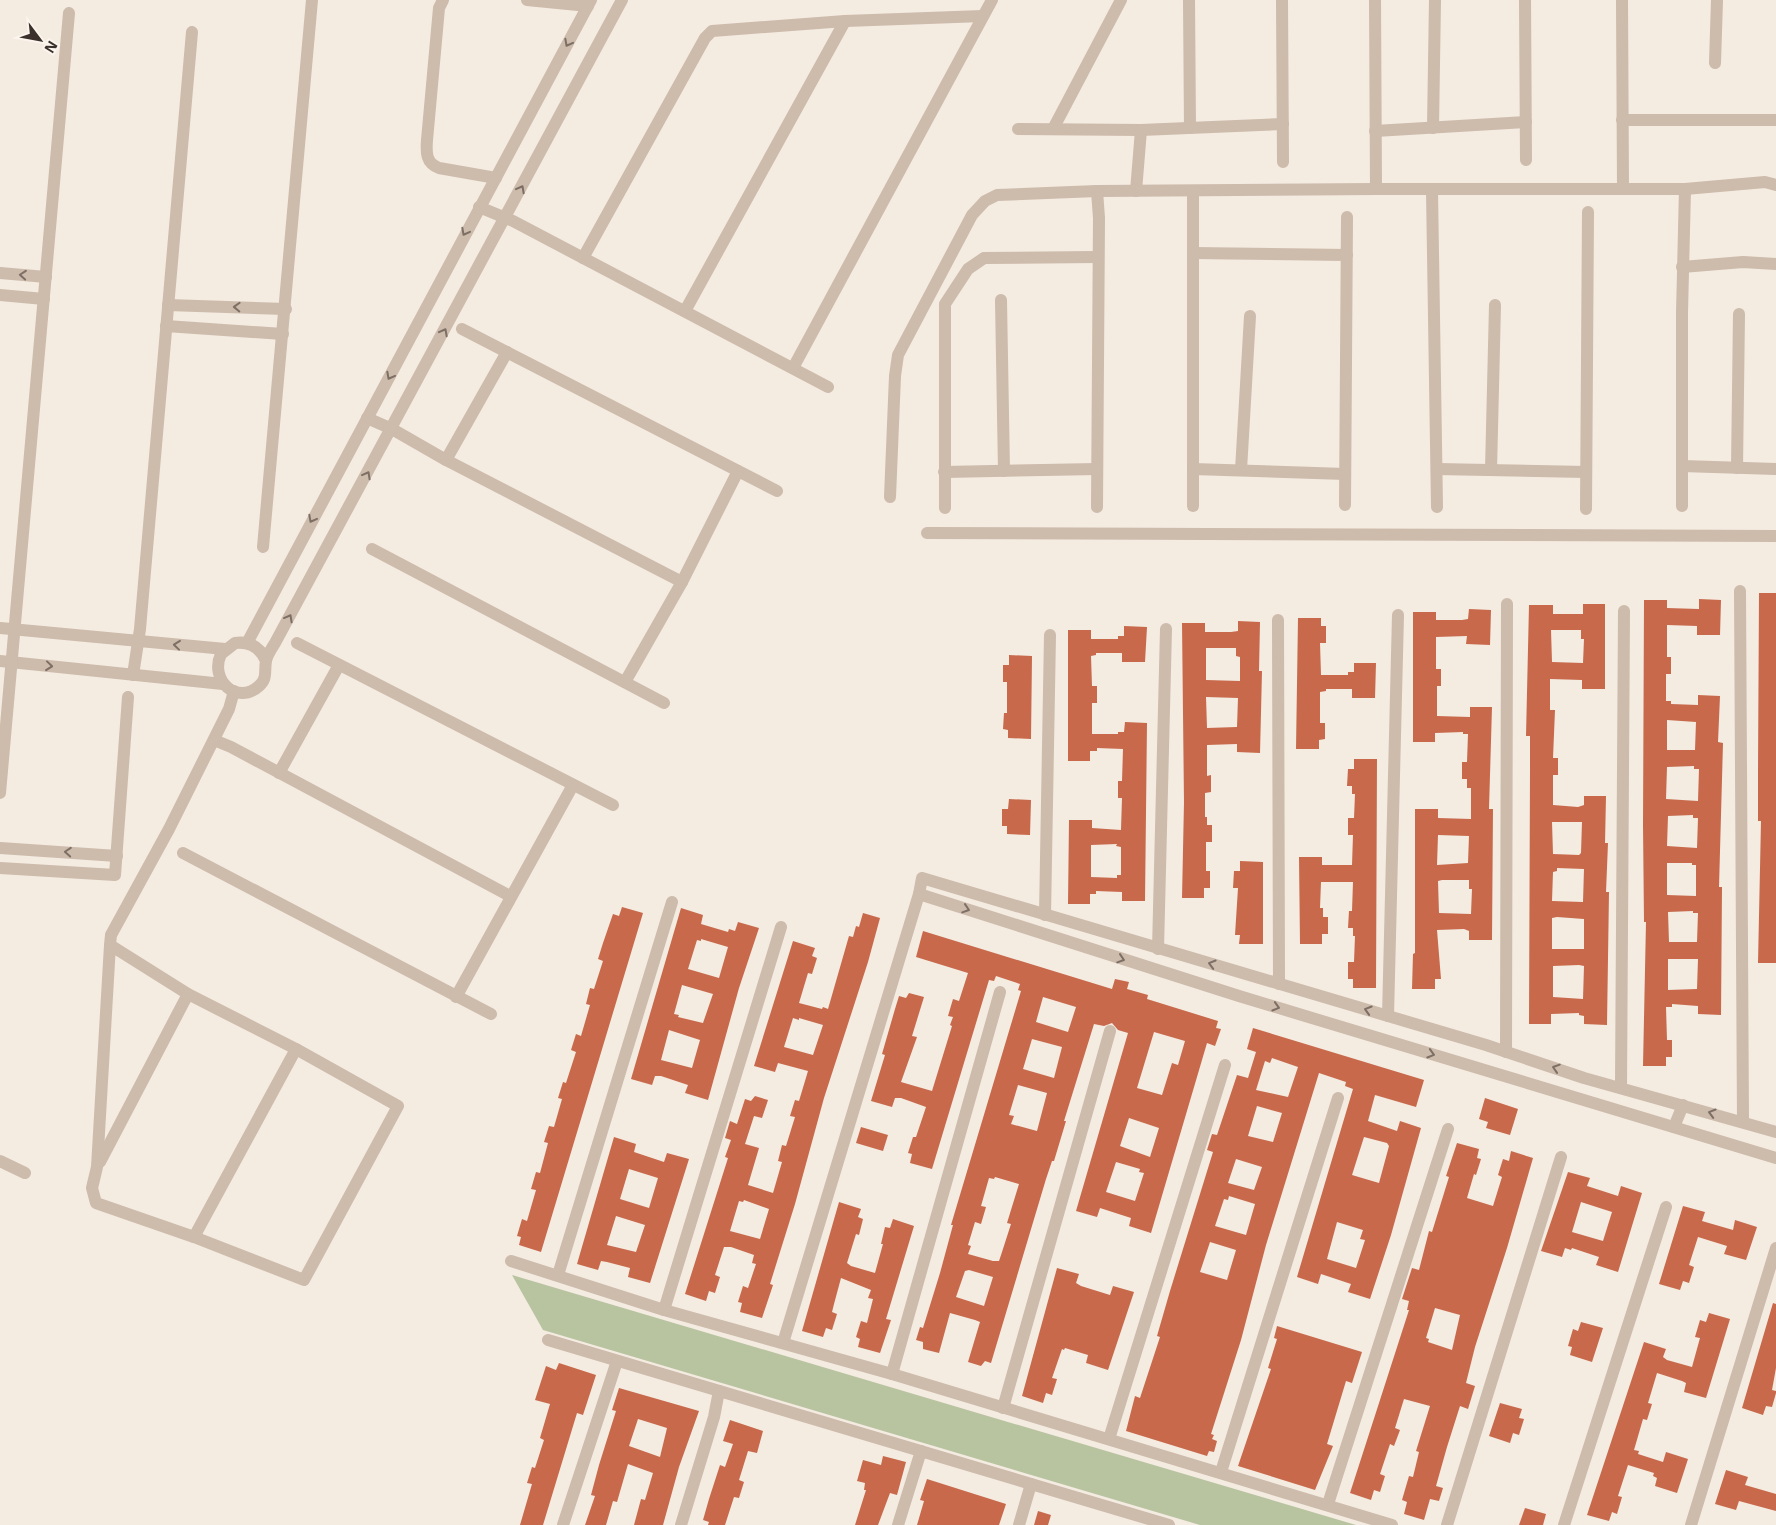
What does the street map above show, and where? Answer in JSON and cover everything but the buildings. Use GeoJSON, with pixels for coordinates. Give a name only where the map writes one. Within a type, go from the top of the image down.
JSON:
{"type":"FeatureCollection","features":[{"type":"Feature","properties":{"kind":"street"},"geometry":{"type":"LineString","coordinates":[[263,547],[286,309],[312,0]]}},
{"type":"Feature","properties":{"kind":"street"},"geometry":{"type":"LineString","coordinates":[[443,0],[439,8],[430,102],[427,140],[428,159],[432,165],[439,168],[496,178]]}},
{"type":"Feature","properties":{"kind":"street"},"geometry":{"type":"LineString","coordinates":[[247,643],[589,3],[527,0]]}},
{"type":"Feature","properties":{"kind":"street"},"geometry":{"type":"LineString","coordinates":[[229,709],[259,686],[266,675],[266,661],[622,0]]}},
{"type":"Feature","properties":{"kind":"street"},"geometry":{"type":"LineString","coordinates":[[793,368],[992,0]]}},
{"type":"Feature","properties":{"kind":"street"},"geometry":{"type":"LineString","coordinates":[[1053,129],[1121,0]]}},
{"type":"Feature","properties":{"kind":"street"},"geometry":{"type":"LineString","coordinates":[[1190,0],[1190,128]]}},
{"type":"Feature","properties":{"kind":"street"},"geometry":{"type":"LineString","coordinates":[[1282,0],[1283,162]]}},
{"type":"Feature","properties":{"kind":"street"},"geometry":{"type":"LineString","coordinates":[[1375,0],[1376,189]]}},
{"type":"Feature","properties":{"kind":"street"},"geometry":{"type":"LineString","coordinates":[[1433,128],[1435,0]]}},
{"type":"Feature","properties":{"kind":"street"},"geometry":{"type":"LineString","coordinates":[[1525,0],[1526,160]]}},
{"type":"Feature","properties":{"kind":"street"},"geometry":{"type":"LineString","coordinates":[[1622,0],[1623,189]]}},
{"type":"Feature","properties":{"kind":"street"},"geometry":{"type":"LineString","coordinates":[[1714,63],[1717,0]]}},
{"type":"Feature","properties":{"kind":"street"},"geometry":{"type":"LineString","coordinates":[[0,792],[5,662],[16,629],[69,13]]}},
{"type":"Feature","properties":{"kind":"street"},"geometry":{"type":"LineString","coordinates":[[583,258],[709,33],[718,29],[845,21],[984,16]]}},
{"type":"Feature","properties":{"kind":"street"},"geometry":{"type":"LineString","coordinates":[[685,311],[845,21]]}},
{"type":"Feature","properties":{"kind":"street"},"geometry":{"type":"LineString","coordinates":[[133,675],[138,641],[192,32]]}},
{"type":"Feature","properties":{"kind":"street"},"geometry":{"type":"LineString","coordinates":[[1622,120],[1776,120]]}},
{"type":"Feature","properties":{"kind":"street"},"geometry":{"type":"LineString","coordinates":[[1375,131],[1526,122]]}},
{"type":"Feature","properties":{"kind":"street"},"geometry":{"type":"LineString","coordinates":[[1018,129],[1141,130],[1283,124]]}},
{"type":"Feature","properties":{"kind":"street"},"geometry":{"type":"LineString","coordinates":[[1136,191],[1141,130]]}},
{"type":"Feature","properties":{"kind":"street"},"geometry":{"type":"LineString","coordinates":[[890,497],[895,376],[898,355],[972,214],[985,201],[997,195],[1193,190],[1685,189],[1764,182],[1776,185]]}},
{"type":"Feature","properties":{"kind":"street"},"geometry":{"type":"LineString","coordinates":[[1682,506],[1682,266],[1685,189]]}},
{"type":"Feature","properties":{"kind":"street"},"geometry":{"type":"LineString","coordinates":[[1193,190],[1193,506]]}},
{"type":"Feature","properties":{"kind":"street"},"geometry":{"type":"LineString","coordinates":[[1432,190],[1437,507]]}},
{"type":"Feature","properties":{"kind":"street"},"geometry":{"type":"LineString","coordinates":[[1097,191],[1099,218],[1097,257],[1097,507]]}},
{"type":"Feature","properties":{"kind":"street"},"geometry":{"type":"LineString","coordinates":[[479,207],[583,258],[828,387]]}},
{"type":"Feature","properties":{"kind":"street"},"geometry":{"type":"LineString","coordinates":[[1586,509],[1588,212]]}},
{"type":"Feature","properties":{"kind":"street"},"geometry":{"type":"LineString","coordinates":[[1345,505],[1347,217]]}},
{"type":"Feature","properties":{"kind":"street"},"geometry":{"type":"LineString","coordinates":[[1193,253],[1346,256]]}},
{"type":"Feature","properties":{"kind":"street"},"geometry":{"type":"LineString","coordinates":[[945,508],[945,304],[959,280],[968,269],[984,258],[1097,257]]}},
{"type":"Feature","properties":{"kind":"street"},"geometry":{"type":"LineString","coordinates":[[1682,266],[1743,262],[1776,264]]}},
{"type":"Feature","properties":{"kind":"street"},"geometry":{"type":"LineString","coordinates":[[0,273],[46,277]]}},
{"type":"Feature","properties":{"kind":"street"},"geometry":{"type":"LineString","coordinates":[[0,295],[44,299]]}},
{"type":"Feature","properties":{"kind":"street"},"geometry":{"type":"LineString","coordinates":[[1001,300],[1004,471]]}},
{"type":"Feature","properties":{"kind":"street"},"geometry":{"type":"LineString","coordinates":[[168,305],[286,309]]}},
{"type":"Feature","properties":{"kind":"street"},"geometry":{"type":"LineString","coordinates":[[1491,470],[1495,305]]}},
{"type":"Feature","properties":{"kind":"street"},"geometry":{"type":"LineString","coordinates":[[1736,468],[1739,314]]}},
{"type":"Feature","properties":{"kind":"street"},"geometry":{"type":"LineString","coordinates":[[1241,470],[1250,316]]}},
{"type":"Feature","properties":{"kind":"street"},"geometry":{"type":"LineString","coordinates":[[166,326],[283,334]]}},
{"type":"Feature","properties":{"kind":"street"},"geometry":{"type":"LineString","coordinates":[[462,329],[777,492]]}},
{"type":"Feature","properties":{"kind":"street"},"geometry":{"type":"LineString","coordinates":[[446,460],[507,352]]}},
{"type":"Feature","properties":{"kind":"street"},"geometry":{"type":"LineString","coordinates":[[367,418],[392,429],[446,460],[682,582]]}},
{"type":"Feature","properties":{"kind":"street"},"geometry":{"type":"LineString","coordinates":[[1682,466],[1776,469]]}},
{"type":"Feature","properties":{"kind":"street"},"geometry":{"type":"LineString","coordinates":[[944,472],[1097,469]]}},
{"type":"Feature","properties":{"kind":"street"},"geometry":{"type":"LineString","coordinates":[[1193,469],[1345,474]]}},
{"type":"Feature","properties":{"kind":"street"},"geometry":{"type":"LineString","coordinates":[[1437,470],[1586,472]]}},
{"type":"Feature","properties":{"kind":"street"},"geometry":{"type":"LineString","coordinates":[[625,682],[682,582],[738,471]]}},
{"type":"Feature","properties":{"kind":"street"},"geometry":{"type":"LineString","coordinates":[[927,533],[1776,536]]}},
{"type":"Feature","properties":{"kind":"street"},"geometry":{"type":"LineString","coordinates":[[372,549],[664,703]]}},
{"type":"Feature","properties":{"kind":"street"},"geometry":{"type":"LineString","coordinates":[[1740,591],[1743,1122]]}},
{"type":"Feature","properties":{"kind":"street"},"geometry":{"type":"LineString","coordinates":[[1506,1052],[1507,604]]}},
{"type":"Feature","properties":{"kind":"street"},"geometry":{"type":"LineString","coordinates":[[1621,1087],[1624,611]]}},
{"type":"Feature","properties":{"kind":"street"},"geometry":{"type":"LineString","coordinates":[[1388,1016],[1398,615]]}},
{"type":"Feature","properties":{"kind":"street"},"geometry":{"type":"LineString","coordinates":[[1278,620],[1279,984]]}},
{"type":"Feature","properties":{"kind":"street"},"geometry":{"type":"LineString","coordinates":[[0,628],[225,649]]}},
{"type":"Feature","properties":{"kind":"street"},"geometry":{"type":"LineString","coordinates":[[1158,948],[1166,629]]}},
{"type":"Feature","properties":{"kind":"street"},"geometry":{"type":"LineString","coordinates":[[1045,915],[1050,635]]}},
{"type":"Feature","properties":{"kind":"street"},"geometry":{"type":"LineString","coordinates":[[110,945],[188,994],[296,1049],[398,1106],[304,1280],[96,1203],[92,1188],[97,1167],[110,945],[111,935],[170,829],[229,709],[229,688],[219,679],[217,666],[225,649],[235,643],[247,643],[259,649],[266,661]]}},
{"type":"Feature","properties":{"kind":"street"},"geometry":{"type":"LineString","coordinates":[[297,643],[612,805]]}},
{"type":"Feature","properties":{"kind":"street"},"geometry":{"type":"LineString","coordinates":[[5,662],[133,675],[247,692],[259,686]]}},
{"type":"Feature","properties":{"kind":"street"},"geometry":{"type":"LineString","coordinates":[[279,773],[339,665]]}},
{"type":"Feature","properties":{"kind":"street"},"geometry":{"type":"LineString","coordinates":[[0,868],[115,875],[128,697]]}},
{"type":"Feature","properties":{"kind":"street"},"geometry":{"type":"LineString","coordinates":[[214,740],[231,746],[510,896]]}},
{"type":"Feature","properties":{"kind":"street"},"geometry":{"type":"LineString","coordinates":[[456,997],[510,896],[573,785]]}},
{"type":"Feature","properties":{"kind":"street"},"geometry":{"type":"LineString","coordinates":[[0,848],[117,856]]}},
{"type":"Feature","properties":{"kind":"street"},"geometry":{"type":"LineString","coordinates":[[183,853],[491,1014]]}},
{"type":"Feature","properties":{"kind":"street"},"geometry":{"type":"LineString","coordinates":[[783,1344],[919,894],[922,878],[1776,1132]]}},
{"type":"Feature","properties":{"kind":"street"},"geometry":{"type":"LineString","coordinates":[[919,894],[1239,996],[1776,1158]]}},
{"type":"Feature","properties":{"kind":"street"},"geometry":{"type":"LineString","coordinates":[[558,1275],[672,902]]}},
{"type":"Feature","properties":{"kind":"street"},"geometry":{"type":"LineString","coordinates":[[664,1310],[781,927]]}},
{"type":"Feature","properties":{"kind":"street"},"geometry":{"type":"LineString","coordinates":[[1239,996],[1246,974]]}},
{"type":"Feature","properties":{"kind":"street"},"geometry":{"type":"LineString","coordinates":[[892,1374],[1000,992]]}},
{"type":"Feature","properties":{"kind":"street"},"geometry":{"type":"LineString","coordinates":[[97,1167],[188,994]]}},
{"type":"Feature","properties":{"kind":"street"},"geometry":{"type":"LineString","coordinates":[[1003,1408],[1110,1031]]}},
{"type":"Feature","properties":{"kind":"street"},"geometry":{"type":"LineString","coordinates":[[194,1238],[296,1049]]}},
{"type":"Feature","properties":{"kind":"street"},"geometry":{"type":"LineString","coordinates":[[1110,1439],[1225,1065]]}},
{"type":"Feature","properties":{"kind":"street"},"geometry":{"type":"LineString","coordinates":[[1221,1472],[1338,1098]]}},
{"type":"Feature","properties":{"kind":"street"},"geometry":{"type":"LineString","coordinates":[[1674,1127],[1683,1105]]}},
{"type":"Feature","properties":{"kind":"street"},"geometry":{"type":"LineString","coordinates":[[1328,1504],[1448,1129]]}},
{"type":"Feature","properties":{"kind":"street"},"geometry":{"type":"LineString","coordinates":[[1446,1525],[1561,1157]]}},
{"type":"Feature","properties":{"kind":"street"},"geometry":{"type":"LineString","coordinates":[[0,1161],[25,1173]]}},
{"type":"Feature","properties":{"kind":"street"},"geometry":{"type":"LineString","coordinates":[[1564,1525],[1666,1207]]}},
{"type":"Feature","properties":{"kind":"street"},"geometry":{"type":"LineString","coordinates":[[1691,1525],[1776,1248]]}},
{"type":"Feature","properties":{"kind":"street"},"geometry":{"type":"LineString","coordinates":[[511,1261],[664,1310],[892,1374],[1328,1504],[1392,1525]]}},
{"type":"Feature","properties":{"kind":"street"},"geometry":{"type":"LineString","coordinates":[[548,1340],[1031,1484],[1137,1520],[1169,1525]]}},
{"type":"Feature","properties":{"kind":"street"},"geometry":{"type":"LineString","coordinates":[[564,1525],[617,1361]]}},
{"type":"Feature","properties":{"kind":"street"},"geometry":{"type":"LineString","coordinates":[[681,1525],[714,1417],[719,1391]]}},
{"type":"Feature","properties":{"kind":"street"},"geometry":{"type":"LineString","coordinates":[[898,1525],[920,1451]]}},
{"type":"Feature","properties":{"kind":"street"},"geometry":{"type":"LineString","coordinates":[[1019,1525],[1031,1484]]}},
{"type":"Feature","properties":{"kind":"green space"},"geometry":{"type":"Polygon","coordinates":[[[512,1275],[1356,1525],[1200,1525],[543,1330],[512,1275]]]}}]}
